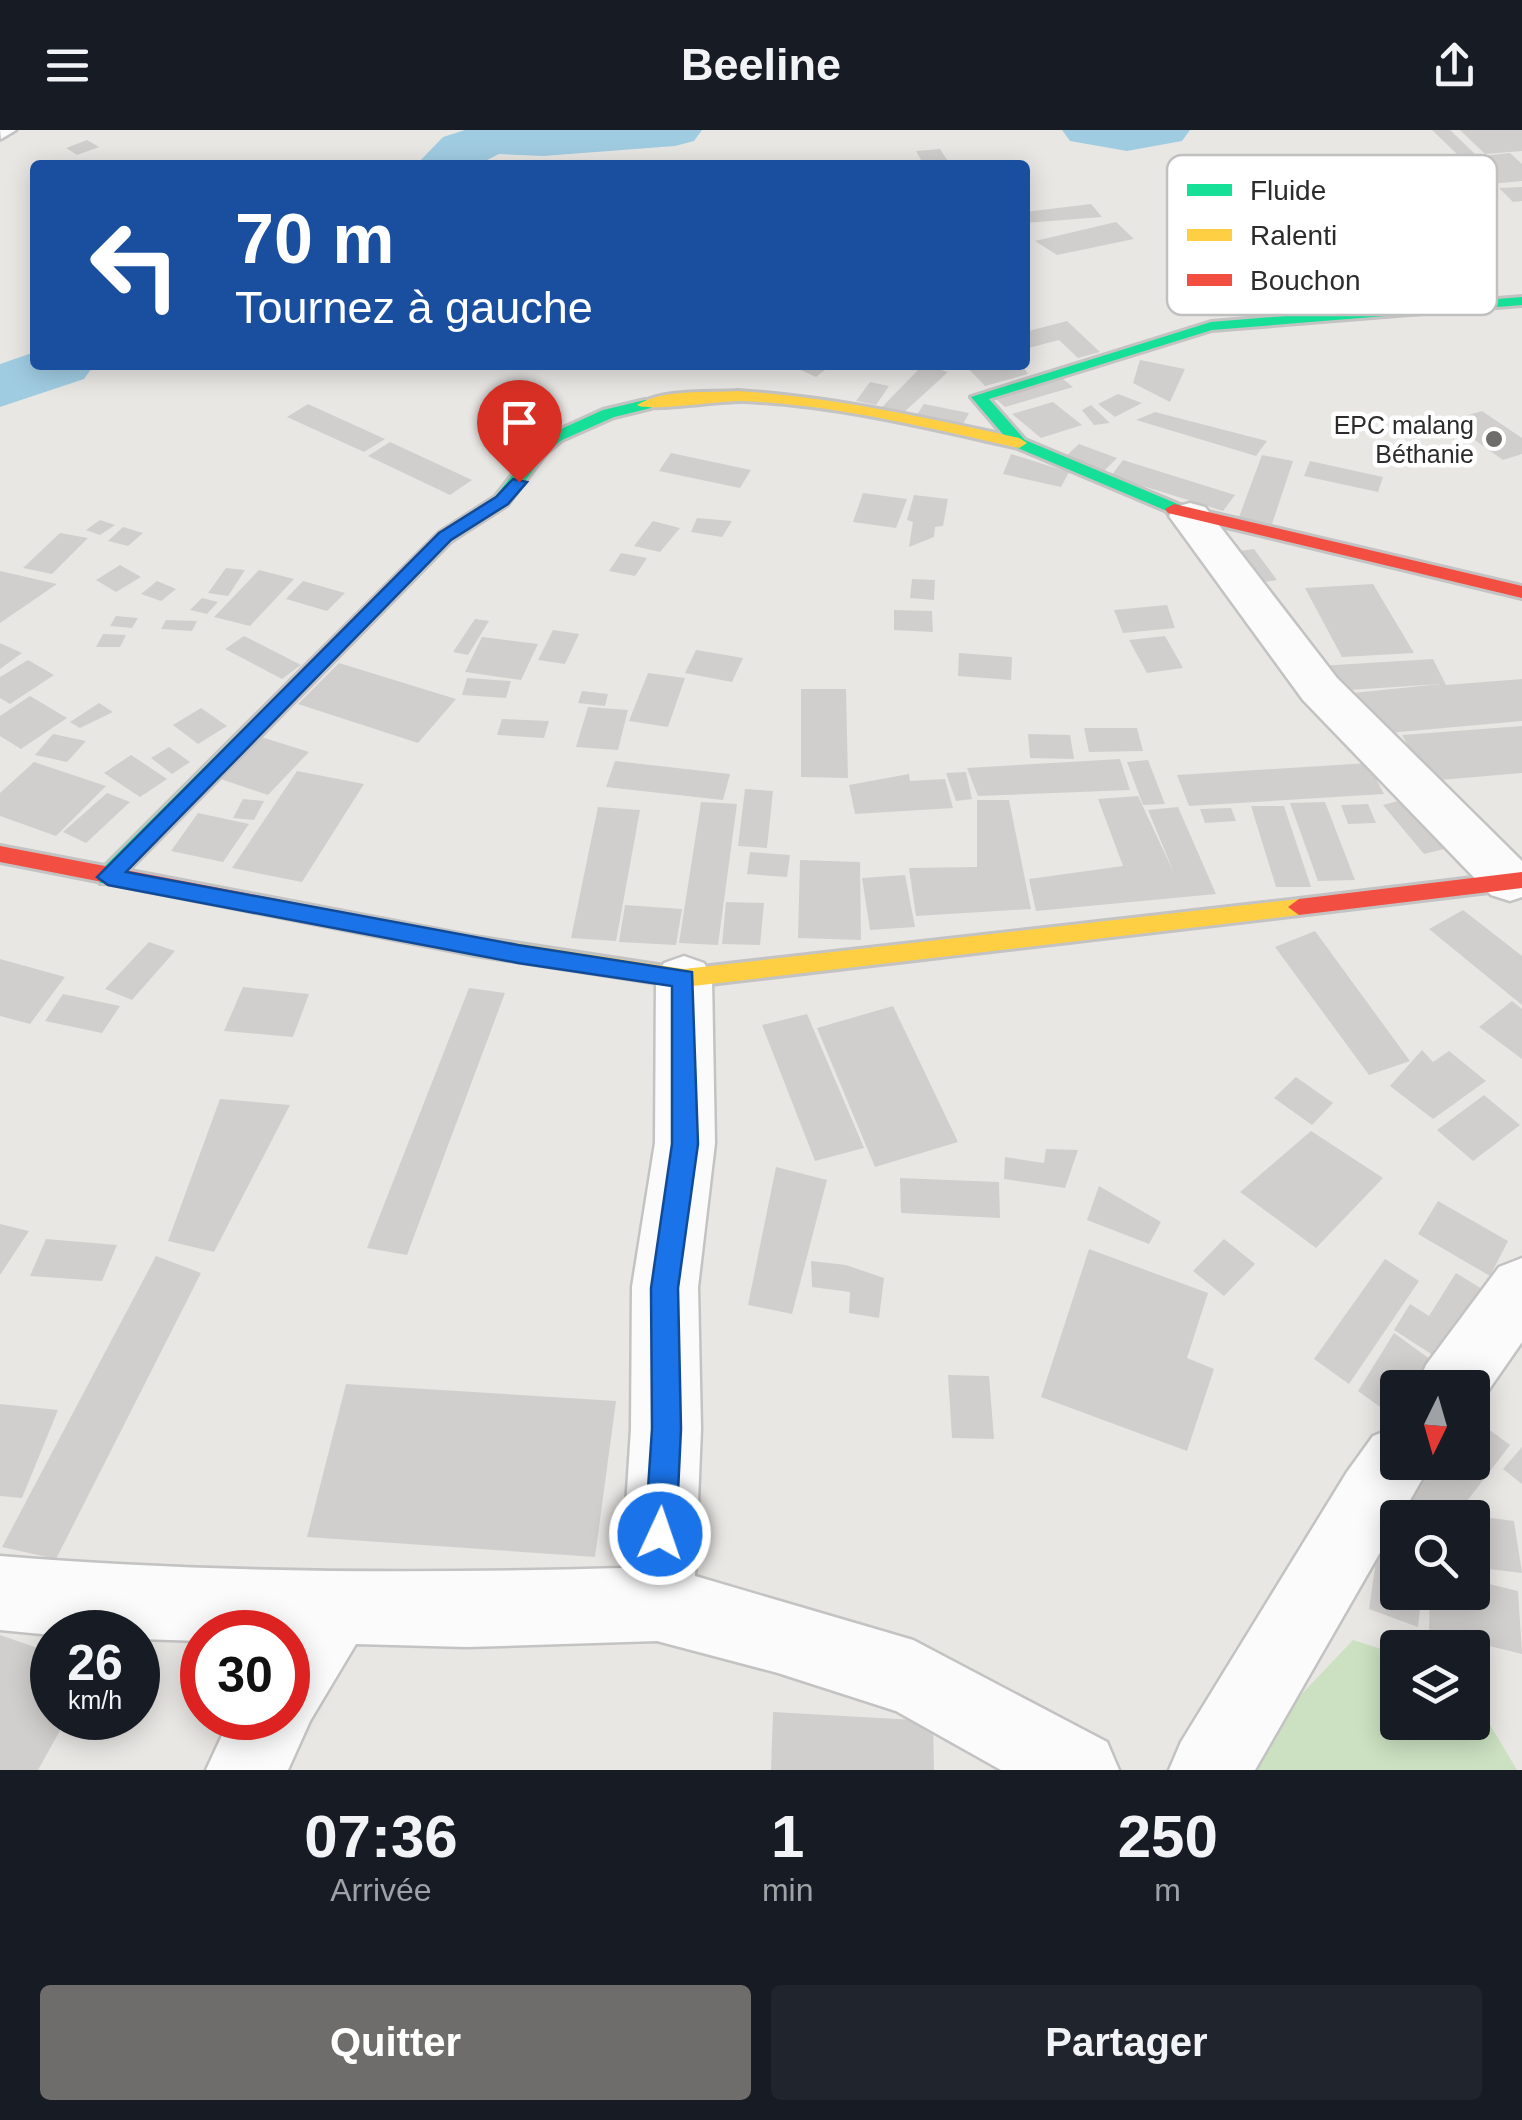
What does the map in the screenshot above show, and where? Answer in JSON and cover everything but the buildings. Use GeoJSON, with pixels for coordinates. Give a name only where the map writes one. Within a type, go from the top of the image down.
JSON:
{"type":"FeatureCollection","features":[{"type":"Feature","properties":{"kind":"street"},"geometry":{"type":"LineString","coordinates":[[1497,304],[1522,302]]}},
{"type":"Feature","properties":{"kind":"street"},"geometry":{"type":"LineString","coordinates":[[1019,443],[979,397],[1211,326],[1354,315]]}},
{"type":"Feature","properties":{"kind":"street"},"geometry":{"type":"LineString","coordinates":[[108,877],[445,537],[510,493],[536,450],[570,429],[649,403],[714,395],[854,412],[1019,443],[1190,516],[1522,592]]}},
{"type":"Feature","properties":{"kind":"street"},"geometry":{"type":"LineString","coordinates":[[1190,516],[1320,689],[1516,881]]}},
{"type":"Feature","properties":{"kind":"street"},"geometry":{"type":"LineString","coordinates":[[0,854],[518,954],[684,978],[910,956],[1516,881]]}},
{"type":"Feature","properties":{"kind":"street"},"geometry":{"type":"LineString","coordinates":[[657,1604],[666,1429],[665,1288],[685,1144],[684,978]]}},
{"type":"Feature","properties":{"kind":"street"},"geometry":{"type":"LineString","coordinates":[[1463,1370],[1522,1288]]}},
{"type":"Feature","properties":{"kind":"street"},"geometry":{"type":"LineString","coordinates":[[1209,1770],[1244,1717],[1335,1552],[1384,1480]]}},
{"type":"Feature","properties":{"kind":"street"},"geometry":{"type":"LineString","coordinates":[[0,1593],[93,1601],[467,1610],[657,1604],[778,1635],[914,1678],[1079,1770]]}},
{"type":"Feature","properties":{"kind":"street"},"geometry":{"type":"LineString","coordinates":[[310,1652],[336,1606]]}},
{"type":"Feature","properties":{"kind":"street"},"geometry":{"type":"LineString","coordinates":[[246,1770],[261,1740]]}},
{"type":"Feature","properties":{"kind":"green space"},"geometry":{"type":"Polygon","coordinates":[[[1353,1640],[1380,1649],[1380,1740],[1490,1740],[1490,1725],[1517,1770],[1238,1770],[1242,1757],[1353,1640]]]}},
{"type":"Feature","properties":{"kind":"waterway"},"geometry":{"type":"LineString","coordinates":[[450,160],[462,149],[494,138],[543,140],[675,130]]}},
{"type":"Feature","properties":{"kind":"waterway"},"geometry":{"type":"LineString","coordinates":[[1089,130],[1127,135],[1163,130]]}},
{"type":"Feature","properties":{"kind":"waterway"},"geometry":{"type":"LineString","coordinates":[[0,387],[47,370]]}},
{"type":"Feature","properties":{"kind":"traffic: fast"},"geometry":{"type":"LineString","coordinates":[[1497,303],[1522,301]]}},
{"type":"Feature","properties":{"kind":"traffic: fast"},"geometry":{"type":"LineString","coordinates":[[1174,509],[1019,443],[979,397],[1211,326],[1348,315]]}},
{"type":"Feature","properties":{"kind":"traffic: fast"},"geometry":{"type":"LineString","coordinates":[[108,877],[445,537],[501,501],[540,450],[556,437],[609,413],[645,405]]}},
{"type":"Feature","properties":{"kind":"traffic: slow"},"geometry":{"type":"LineString","coordinates":[[645,405],[691,398],[786,399],[881,413],[1019,443]]}},
{"type":"Feature","properties":{"kind":"traffic: slow"},"geometry":{"type":"LineString","coordinates":[[475,946],[684,978],[1299,907]]}},
{"type":"Feature","properties":{"kind":"traffic: jam"},"geometry":{"type":"LineString","coordinates":[[1174,509],[1522,592]]}},
{"type":"Feature","properties":{"kind":"traffic: jam"},"geometry":{"type":"LineString","coordinates":[[0,854],[475,946]]}},
{"type":"Feature","properties":{"kind":"traffic: jam"},"geometry":{"type":"LineString","coordinates":[[1299,907],[1522,880]]}},
{"type":"Feature","properties":{"kind":"place","name":"EPC malang Béthanie"},"geometry":{"type":"Point","coordinates":[1494,439]}},
{"type":"Feature","properties":{"kind":"route"},"geometry":{"type":"LineString","coordinates":[[519,482],[502,500],[445,537],[108,877],[518,954],[684,978],[685,1144],[665,1288],[666,1429],[660,1534]]}}]}
